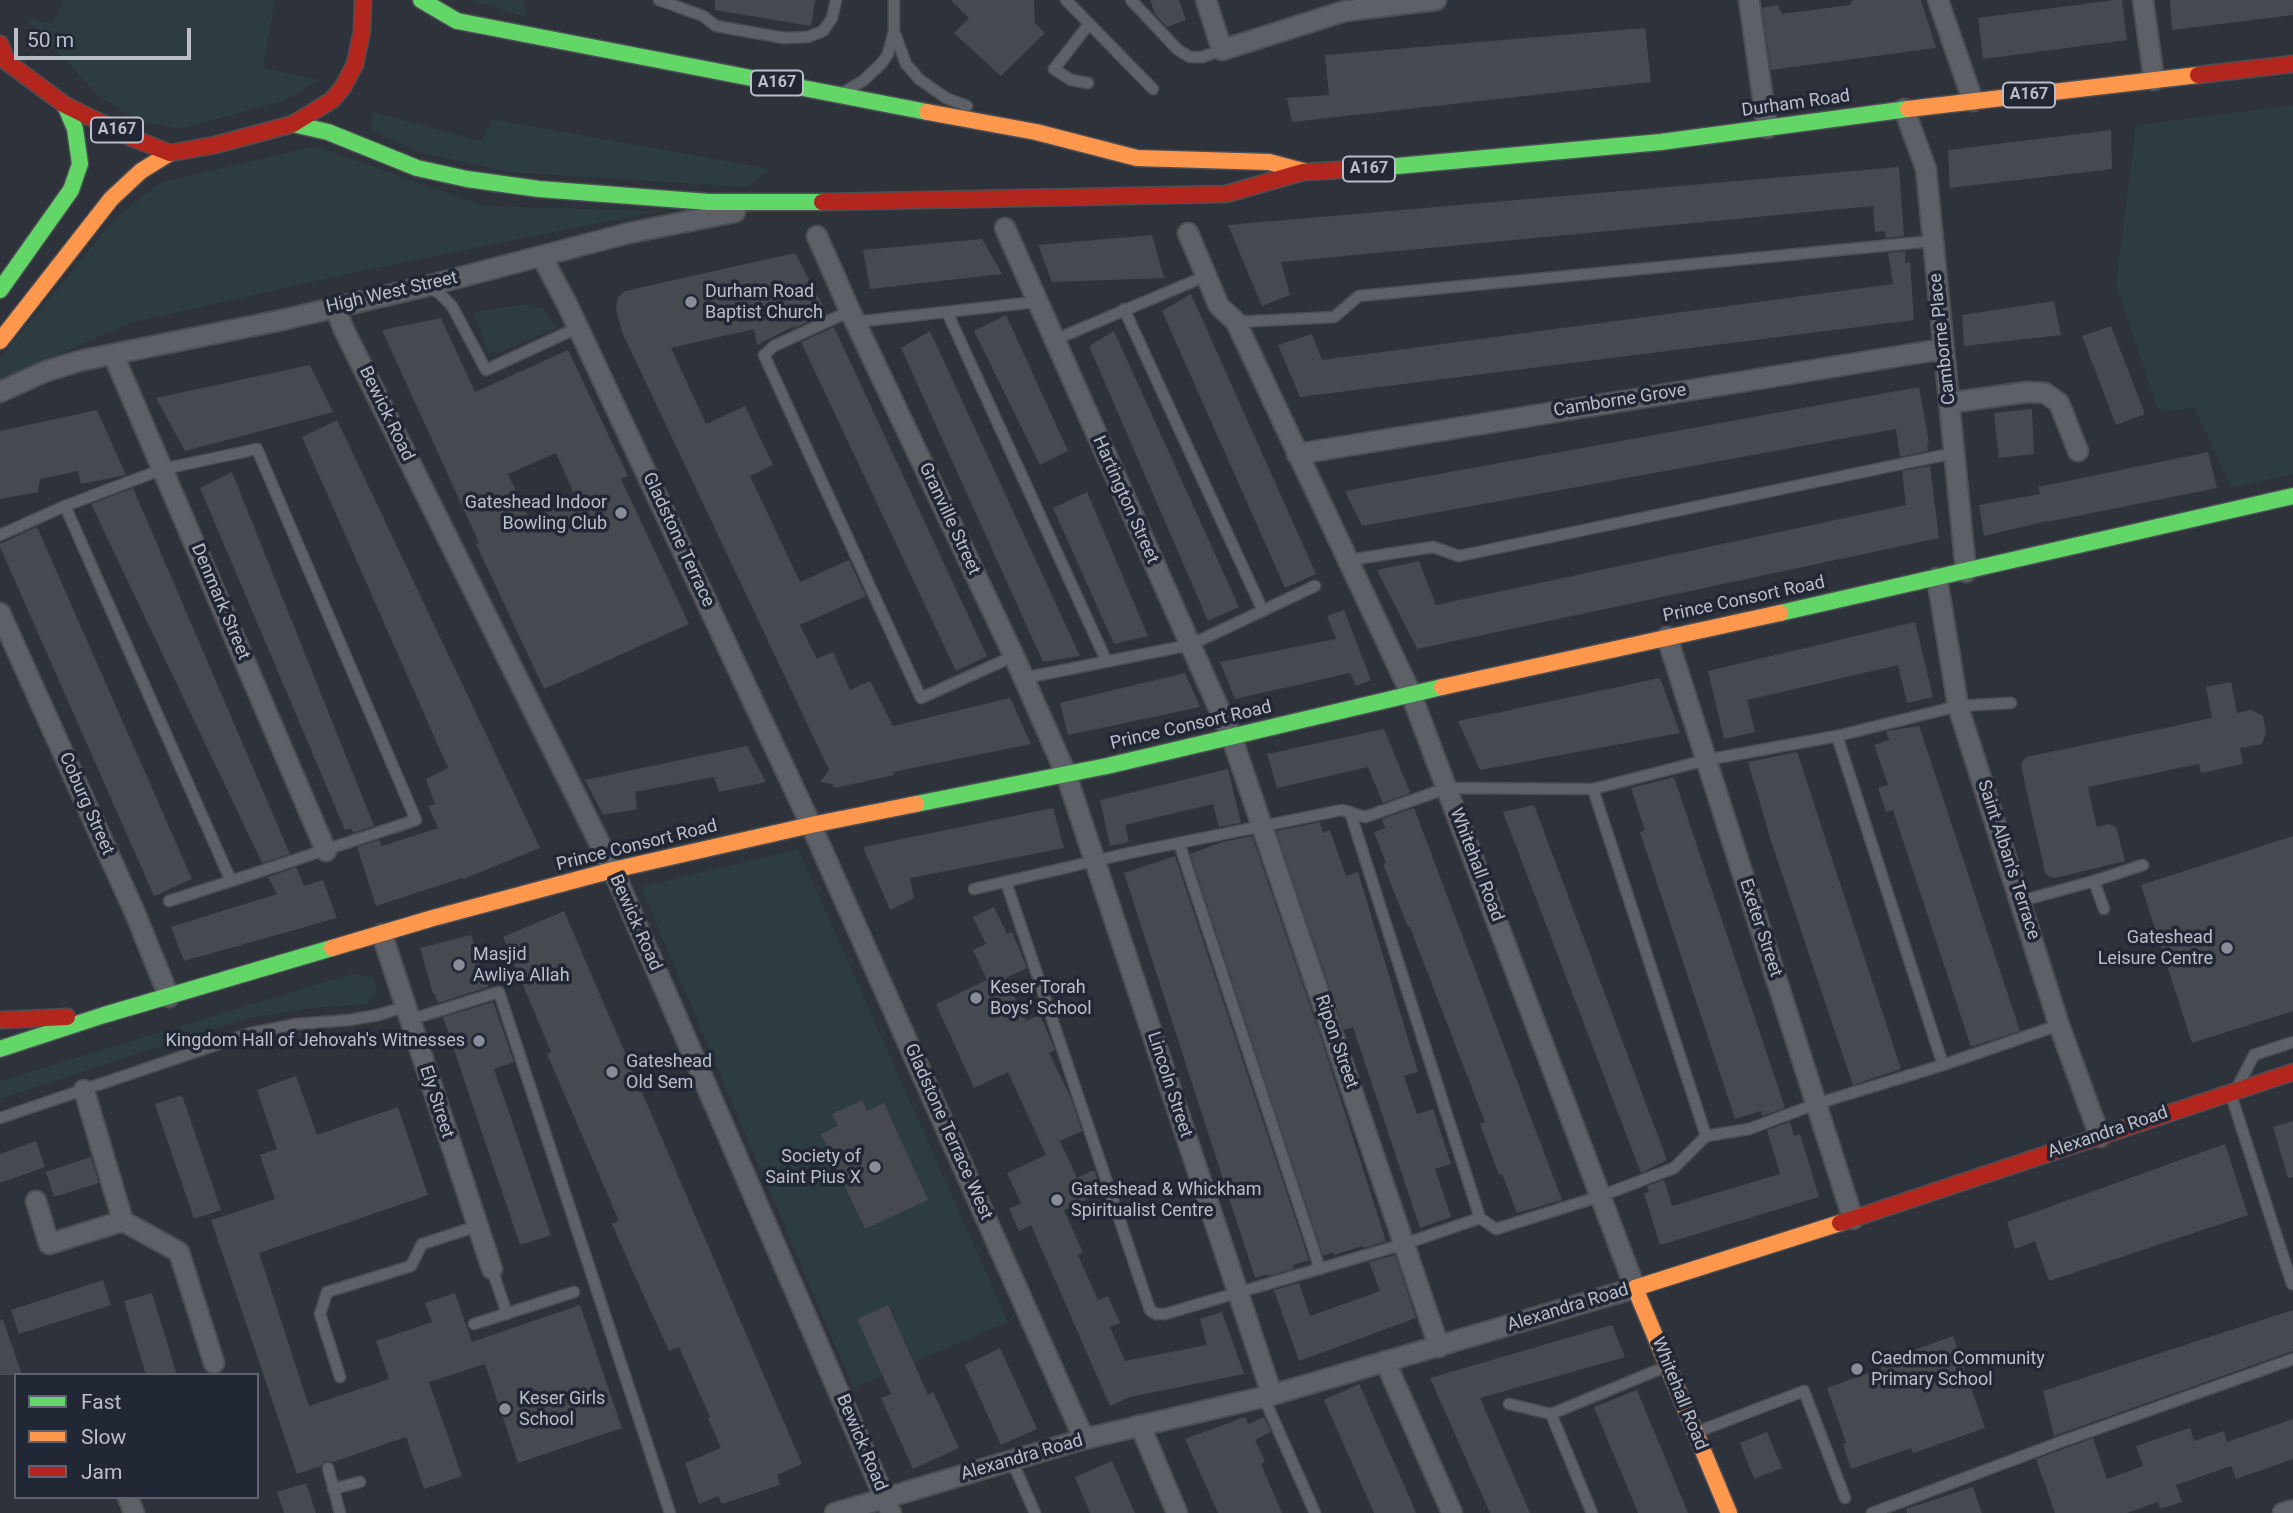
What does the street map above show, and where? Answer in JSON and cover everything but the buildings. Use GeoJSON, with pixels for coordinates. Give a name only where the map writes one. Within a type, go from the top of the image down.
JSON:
{"type":"FeatureCollection","features":[{"type":"Feature","properties":{"kind":"main road","name":"A167"},"geometry":{"type":"LineString","coordinates":[[0,44],[7,62],[65,104],[132,138],[170,153],[215,145],[293,124],[332,100],[343,87],[355,64],[362,31],[363,0]]}},
{"type":"Feature","properties":{"kind":"main road","name":"A167"},"geometry":{"type":"LineString","coordinates":[[421,0],[457,21],[1036,132],[1137,158],[1269,162],[1303,172]]}},
{"type":"Feature","properties":{"kind":"main road","name":"Durham Road"},"geometry":{"type":"LineString","coordinates":[[1303,172],[1377,168],[1661,142],[1904,109],[2293,64]]}},
{"type":"Feature","properties":{"kind":"main road"},"geometry":{"type":"LineString","coordinates":[[0,290],[71,190],[80,164],[75,130],[65,104]]}},
{"type":"Feature","properties":{"kind":"main road","name":"A167"},"geometry":{"type":"LineString","coordinates":[[293,124],[328,132],[417,168],[467,179],[539,189],[709,202],[900,202],[1226,194],[1303,172]]}},
{"type":"Feature","properties":{"kind":"main road"},"geometry":{"type":"LineString","coordinates":[[0,341],[111,199],[141,171],[170,153]]}},
{"type":"Feature","properties":{"kind":"main road","name":"Prince Consort Road"},"geometry":{"type":"LineString","coordinates":[[0,1049],[104,1015],[433,918],[613,870],[811,825],[1232,738],[1411,694],[1966,572],[2293,496]]}},
{"type":"Feature","properties":{"kind":"main road","name":"Prince Consort Road"},"geometry":{"type":"LineString","coordinates":[[0,1020],[104,1015]]}},
{"type":"Feature","properties":{"kind":"main road","name":"Alexandra Road"},"geometry":{"type":"LineString","coordinates":[[1636,1287],[1853,1219],[2293,1072]]}},
{"type":"Feature","properties":{"kind":"main road","name":"Whitehall Road"},"geometry":{"type":"LineString","coordinates":[[1636,1287],[1729,1513]]}},
{"type":"Feature","properties":{"kind":"street"},"geometry":{"type":"LineString","coordinates":[[1206,0],[1222,50],[1343,6],[1436,0]]}},
{"type":"Feature","properties":{"kind":"street"},"geometry":{"type":"LineString","coordinates":[[1749,0],[1767,128]]}},
{"type":"Feature","properties":{"kind":"street"},"geometry":{"type":"LineString","coordinates":[[1938,0],[1973,101]]}},
{"type":"Feature","properties":{"kind":"street"},"geometry":{"type":"LineString","coordinates":[[2143,0],[2154,80]]}},
{"type":"Feature","properties":{"kind":"street","name":"Camborne Place"},"geometry":{"type":"LineString","coordinates":[[1904,109],[1926,169],[1966,572]]}},
{"type":"Feature","properties":{"kind":"street","name":"High West Street"},"geometry":{"type":"LineString","coordinates":[[0,392],[57,368],[113,354],[427,286],[629,233],[788,202]]}},
{"type":"Feature","properties":{"kind":"street","name":"Hartington Street"},"geometry":{"type":"LineString","coordinates":[[1005,228],[1232,738]]}},
{"type":"Feature","properties":{"kind":"street","name":"Whitehall Road"},"geometry":{"type":"LineString","coordinates":[[1188,233],[1219,306],[1237,322],[1411,694],[1636,1287]]}},
{"type":"Feature","properties":{"kind":"street","name":"Granville Street"},"geometry":{"type":"LineString","coordinates":[[817,236],[852,316],[1014,656],[1066,774]]}},
{"type":"Feature","properties":{"kind":"street","name":"Gladstone Terrace"},"geometry":{"type":"LineString","coordinates":[[542,257],[811,825]]}},
{"type":"Feature","properties":{"kind":"street","name":"Bewick Road"},"geometry":{"type":"LineString","coordinates":[[335,307],[344,330],[613,870],[888,1506]]}},
{"type":"Feature","properties":{"kind":"street","name":"Camborne Grove"},"geometry":{"type":"LineString","coordinates":[[1297,454],[1943,349]]}},
{"type":"Feature","properties":{"kind":"street","name":"Denmark Street"},"geometry":{"type":"LineString","coordinates":[[113,354],[326,851]]}},
{"type":"Feature","properties":{"kind":"street"},"geometry":{"type":"LineString","coordinates":[[1949,403],[2027,391],[2045,393],[2059,403],[2078,451]]}},
{"type":"Feature","properties":{"kind":"street","name":"Saint Alban's Terrace"},"geometry":{"type":"LineString","coordinates":[[1937,578],[1958,706],[2059,1025],[2100,1137]]}},
{"type":"Feature","properties":{"kind":"street","name":"Coburg Street"},"geometry":{"type":"LineString","coordinates":[[0,613],[135,913],[169,997]]}},
{"type":"Feature","properties":{"kind":"street","name":"Exeter Street"},"geometry":{"type":"LineString","coordinates":[[1667,637],[1853,1219]]}},
{"type":"Feature","properties":{"kind":"street","name":"Ripon Street"},"geometry":{"type":"LineString","coordinates":[[1232,738],[1439,1347]]}},
{"type":"Feature","properties":{"kind":"street","name":"Lincoln Street"},"geometry":{"type":"LineString","coordinates":[[1066,774],[1238,1292],[1268,1396]]}},
{"type":"Feature","properties":{"kind":"street","name":"Gladstone Terrace West"},"geometry":{"type":"LineString","coordinates":[[811,825],[1084,1439]]}},
{"type":"Feature","properties":{"kind":"street","name":"Ely Street"},"geometry":{"type":"LineString","coordinates":[[382,934],[492,1269]]}},
{"type":"Feature","properties":{"kind":"street"},"geometry":{"type":"LineString","coordinates":[[84,1090],[123,1221],[178,1252],[214,1363]]}},
{"type":"Feature","properties":{"kind":"street"},"geometry":{"type":"LineString","coordinates":[[36,1201],[49,1244],[123,1221]]}},
{"type":"Feature","properties":{"kind":"street","name":"Alexandra Road"},"geometry":{"type":"LineString","coordinates":[[835,1513],[888,1506],[918,1487],[1084,1439],[1268,1396],[1636,1287]]}},
{"type":"Feature","properties":{"kind":"street"},"geometry":{"type":"LineString","coordinates":[[1385,1361],[1452,1513]]}},
{"type":"Feature","properties":{"kind":"street"},"geometry":{"type":"LineString","coordinates":[[1140,1425],[1177,1513]]}},
{"type":"Feature","properties":{"kind":"street"},"geometry":{"type":"LineString","coordinates":[[2283,1513],[2293,1510]]}},
{"type":"Feature","properties":{"kind":"lane"},"geometry":{"type":"LineString","coordinates":[[663,1],[703,16],[716,26],[784,38],[808,37],[823,30],[832,18],[836,0]]}},
{"type":"Feature","properties":{"kind":"lane"},"geometry":{"type":"LineString","coordinates":[[838,96],[864,80],[882,64],[888,54],[894,31],[894,0]]}},
{"type":"Feature","properties":{"kind":"lane"},"geometry":{"type":"LineString","coordinates":[[1066,0],[1153,89]]}},
{"type":"Feature","properties":{"kind":"lane"},"geometry":{"type":"LineString","coordinates":[[1131,0],[1178,50],[1191,57],[1202,57],[1222,50]]}},
{"type":"Feature","properties":{"kind":"lane"},"geometry":{"type":"LineString","coordinates":[[1088,83],[1071,80],[1054,69],[1089,23]]}},
{"type":"Feature","properties":{"kind":"lane"},"geometry":{"type":"LineString","coordinates":[[894,31],[906,64],[919,79],[946,99],[1036,132]]}},
{"type":"Feature","properties":{"kind":"lane"},"geometry":{"type":"LineString","coordinates":[[1237,322],[1334,317],[1359,296],[1933,241]]}},
{"type":"Feature","properties":{"kind":"lane"},"geometry":{"type":"LineString","coordinates":[[1054,341],[1206,276]]}},
{"type":"Feature","properties":{"kind":"lane"},"geometry":{"type":"LineString","coordinates":[[427,286],[452,306],[486,370],[577,328]]}},
{"type":"Feature","properties":{"kind":"lane"},"geometry":{"type":"LineString","coordinates":[[1014,656],[921,698],[764,355],[774,346],[852,316],[947,312],[1036,302]]}},
{"type":"Feature","properties":{"kind":"lane"},"geometry":{"type":"LineString","coordinates":[[1124,309],[1263,611]]}},
{"type":"Feature","properties":{"kind":"lane"},"geometry":{"type":"LineString","coordinates":[[947,312],[1106,660]]}},
{"type":"Feature","properties":{"kind":"lane"},"geometry":{"type":"LineString","coordinates":[[0,535],[65,506],[163,469],[257,449],[416,820],[169,901]]}},
{"type":"Feature","properties":{"kind":"lane"},"geometry":{"type":"LineString","coordinates":[[1349,560],[1433,547],[1459,556],[1954,453]]}},
{"type":"Feature","properties":{"kind":"lane"},"geometry":{"type":"LineString","coordinates":[[65,506],[231,881]]}},
{"type":"Feature","properties":{"kind":"lane"},"geometry":{"type":"LineString","coordinates":[[1024,678],[1190,645],[1315,586]]}},
{"type":"Feature","properties":{"kind":"lane"},"geometry":{"type":"LineString","coordinates":[[974,889],[1094,861],[1342,810],[1365,817],[1447,788],[1593,789],[1706,760],[1837,736],[1958,706],[2011,703]]}},
{"type":"Feature","properties":{"kind":"lane"},"geometry":{"type":"LineString","coordinates":[[1837,736],[1942,1065]]}},
{"type":"Feature","properties":{"kind":"lane"},"geometry":{"type":"LineString","coordinates":[[1593,789],[1706,1136]]}},
{"type":"Feature","properties":{"kind":"lane"},"geometry":{"type":"LineString","coordinates":[[1350,812],[1480,1217],[1496,1229],[1601,1196],[1674,1168],[1706,1136],[1749,1129],[1816,1104],[2059,1025]]}},
{"type":"Feature","properties":{"kind":"lane"},"geometry":{"type":"LineString","coordinates":[[1179,843],[1320,1269]]}},
{"type":"Feature","properties":{"kind":"lane"},"geometry":{"type":"LineString","coordinates":[[2021,901],[2143,864]]}},
{"type":"Feature","properties":{"kind":"lane"},"geometry":{"type":"LineString","coordinates":[[2094,881],[2104,909]]}},
{"type":"Feature","properties":{"kind":"lane"},"geometry":{"type":"LineString","coordinates":[[1006,882],[1150,1310],[1156,1314],[1165,1314],[1404,1244],[1480,1217]]}},
{"type":"Feature","properties":{"kind":"lane"},"geometry":{"type":"LineString","coordinates":[[0,1118],[251,1033],[297,1024],[407,1013],[499,992],[670,1513]]}},
{"type":"Feature","properties":{"kind":"lane"},"geometry":{"type":"LineString","coordinates":[[2292,1284],[2233,1090],[2254,1055],[2293,1042]]}},
{"type":"Feature","properties":{"kind":"lane"},"geometry":{"type":"LineString","coordinates":[[340,1377],[320,1314],[327,1292],[411,1266],[422,1244],[478,1226]]}},
{"type":"Feature","properties":{"kind":"lane"},"geometry":{"type":"LineString","coordinates":[[492,1269],[507,1314]]}},
{"type":"Feature","properties":{"kind":"lane"},"geometry":{"type":"LineString","coordinates":[[474,1324],[574,1292]]}},
{"type":"Feature","properties":{"kind":"lane"},"geometry":{"type":"LineString","coordinates":[[1872,1513],[2293,1359]]}},
{"type":"Feature","properties":{"kind":"lane"},"geometry":{"type":"LineString","coordinates":[[1509,1404],[1551,1414],[1668,1365]]}},
{"type":"Feature","properties":{"kind":"lane"},"geometry":{"type":"LineString","coordinates":[[1695,1432],[1804,1391],[1845,1499]]}},
{"type":"Feature","properties":{"kind":"lane"},"geometry":{"type":"LineString","coordinates":[[1268,1396],[1315,1513]]}},
{"type":"Feature","properties":{"kind":"lane"},"geometry":{"type":"LineString","coordinates":[[1551,1414],[1592,1513]]}},
{"type":"Feature","properties":{"kind":"lane"},"geometry":{"type":"LineString","coordinates":[[1012,1461],[1035,1513]]}},
{"type":"Feature","properties":{"kind":"lane"},"geometry":{"type":"LineString","coordinates":[[328,1468],[340,1513]]}},
{"type":"Feature","properties":{"kind":"lane"},"geometry":{"type":"LineString","coordinates":[[334,1489],[360,1482]]}},
{"type":"Feature","properties":{"kind":"shaded area"},"geometry":{"type":"Polygon","coordinates":[[[64,0],[275,0],[263,68],[320,80],[283,101],[180,129],[138,121],[97,94],[25,18],[53,24],[64,0]]]}},
{"type":"Feature","properties":{"kind":"shaded area"},"geometry":{"type":"Polygon","coordinates":[[[471,0],[523,0],[528,18],[471,0]]]}},
{"type":"Feature","properties":{"kind":"shaded area"},"geometry":{"type":"Polygon","coordinates":[[[2293,105],[2293,474],[2231,488],[2195,408],[2159,412],[2116,284],[2136,125],[2293,105]]]}},
{"type":"Feature","properties":{"kind":"shaded area"},"geometry":{"type":"Polygon","coordinates":[[[373,112],[481,141],[492,119],[771,169],[746,187],[509,172],[416,152],[371,130],[373,112]]]}},
{"type":"Feature","properties":{"kind":"shaded area"},"geometry":{"type":"Polygon","coordinates":[[[315,146],[485,206],[658,211],[352,273],[130,323],[0,380],[0,358],[114,220],[159,183],[315,146]]]}},
{"type":"Feature","properties":{"kind":"shaded area"},"geometry":{"type":"Polygon","coordinates":[[[528,304],[543,309],[556,328],[498,353],[490,352],[472,312],[528,304]]]}},
{"type":"Feature","properties":{"kind":"shaded area"},"geometry":{"type":"Polygon","coordinates":[[[798,849],[1008,1322],[853,1388],[641,887],[798,849]]]}},
{"type":"Feature","properties":{"kind":"shaded area"},"geometry":{"type":"Polygon","coordinates":[[[351,974],[371,976],[377,986],[374,997],[366,1004],[314,1008],[248,1018],[0,1099],[0,1081],[351,974]]]}},
{"type":"Feature","properties":{"kind":"traffic: fast"},"geometry":{"type":"LineString","coordinates":[[421,0],[457,21],[927,112]]}},
{"type":"Feature","properties":{"kind":"traffic: fast"},"geometry":{"type":"LineString","coordinates":[[0,290],[71,190],[80,164],[75,129],[65,105]]}},
{"type":"Feature","properties":{"kind":"traffic: fast"},"geometry":{"type":"LineString","coordinates":[[1375,168],[1661,142],[1908,109]]}},
{"type":"Feature","properties":{"kind":"traffic: fast"},"geometry":{"type":"LineString","coordinates":[[293,124],[328,132],[417,168],[467,179],[539,189],[709,202],[822,202]]}},
{"type":"Feature","properties":{"kind":"traffic: fast"},"geometry":{"type":"LineString","coordinates":[[1780,613],[2293,496]]}},
{"type":"Feature","properties":{"kind":"traffic: fast"},"geometry":{"type":"LineString","coordinates":[[916,804],[1107,766],[1442,687]]}},
{"type":"Feature","properties":{"kind":"traffic: fast"},"geometry":{"type":"LineString","coordinates":[[0,1049],[104,1015],[332,948]]}},
{"type":"Feature","properties":{"kind":"traffic: slow"},"geometry":{"type":"LineString","coordinates":[[1908,109],[2198,75]]}},
{"type":"Feature","properties":{"kind":"traffic: slow"},"geometry":{"type":"LineString","coordinates":[[927,112],[1036,132],[1137,158],[1269,162],[1303,171]]}},
{"type":"Feature","properties":{"kind":"traffic: slow"},"geometry":{"type":"LineString","coordinates":[[0,341],[111,199],[141,171],[170,153]]}},
{"type":"Feature","properties":{"kind":"traffic: slow"},"geometry":{"type":"LineString","coordinates":[[1442,687],[1780,613]]}},
{"type":"Feature","properties":{"kind":"traffic: slow"},"geometry":{"type":"LineString","coordinates":[[332,948],[613,870],[916,804]]}},
{"type":"Feature","properties":{"kind":"traffic: slow"},"geometry":{"type":"LineString","coordinates":[[1729,1513],[1635,1288],[1840,1223]]}},
{"type":"Feature","properties":{"kind":"traffic: jam"},"geometry":{"type":"LineString","coordinates":[[0,44],[7,62],[65,105],[132,138],[170,153],[215,145],[293,124],[332,100],[343,87],[355,64],[362,31],[363,0]]}},
{"type":"Feature","properties":{"kind":"traffic: jam"},"geometry":{"type":"LineString","coordinates":[[2198,75],[2293,64]]}},
{"type":"Feature","properties":{"kind":"traffic: jam"},"geometry":{"type":"LineString","coordinates":[[822,202],[1226,194],[1303,172],[1375,168]]}},
{"type":"Feature","properties":{"kind":"traffic: jam"},"geometry":{"type":"LineString","coordinates":[[0,1020],[67,1017]]}},
{"type":"Feature","properties":{"kind":"traffic: jam"},"geometry":{"type":"LineString","coordinates":[[1840,1223],[2293,1072]]}},
{"type":"Feature","properties":{"kind":"place","name":"Durham Road Baptist Church"},"geometry":{"type":"Point","coordinates":[691,302]}},
{"type":"Feature","properties":{"kind":"place","name":"Gateshead Indoor Bowling Club"},"geometry":{"type":"Point","coordinates":[621,513]}},
{"type":"Feature","properties":{"kind":"place","name":"Gateshead Leisure Centre"},"geometry":{"type":"Point","coordinates":[2227,948]}},
{"type":"Feature","properties":{"kind":"place","name":"Masjid Awliya Allah"},"geometry":{"type":"Point","coordinates":[459,965]}},
{"type":"Feature","properties":{"kind":"place","name":"Keser Torah Boys' School"},"geometry":{"type":"Point","coordinates":[976,998]}},
{"type":"Feature","properties":{"kind":"place","name":"Kingdom Hall of Jehovah's Witnesses"},"geometry":{"type":"Point","coordinates":[479,1041]}},
{"type":"Feature","properties":{"kind":"place","name":"Gateshead Old Sem"},"geometry":{"type":"Point","coordinates":[612,1072]}},
{"type":"Feature","properties":{"kind":"place","name":"Society of Saint Pius X"},"geometry":{"type":"Point","coordinates":[875,1167]}},
{"type":"Feature","properties":{"kind":"place","name":"Gateshead & Whickham Spiritualist Centre"},"geometry":{"type":"Point","coordinates":[1057,1200]}},
{"type":"Feature","properties":{"kind":"place","name":"Caedmon Community Primary School"},"geometry":{"type":"Point","coordinates":[1857,1369]}},
{"type":"Feature","properties":{"kind":"place","name":"Keser Girls School"},"geometry":{"type":"Point","coordinates":[505,1409]}}]}
